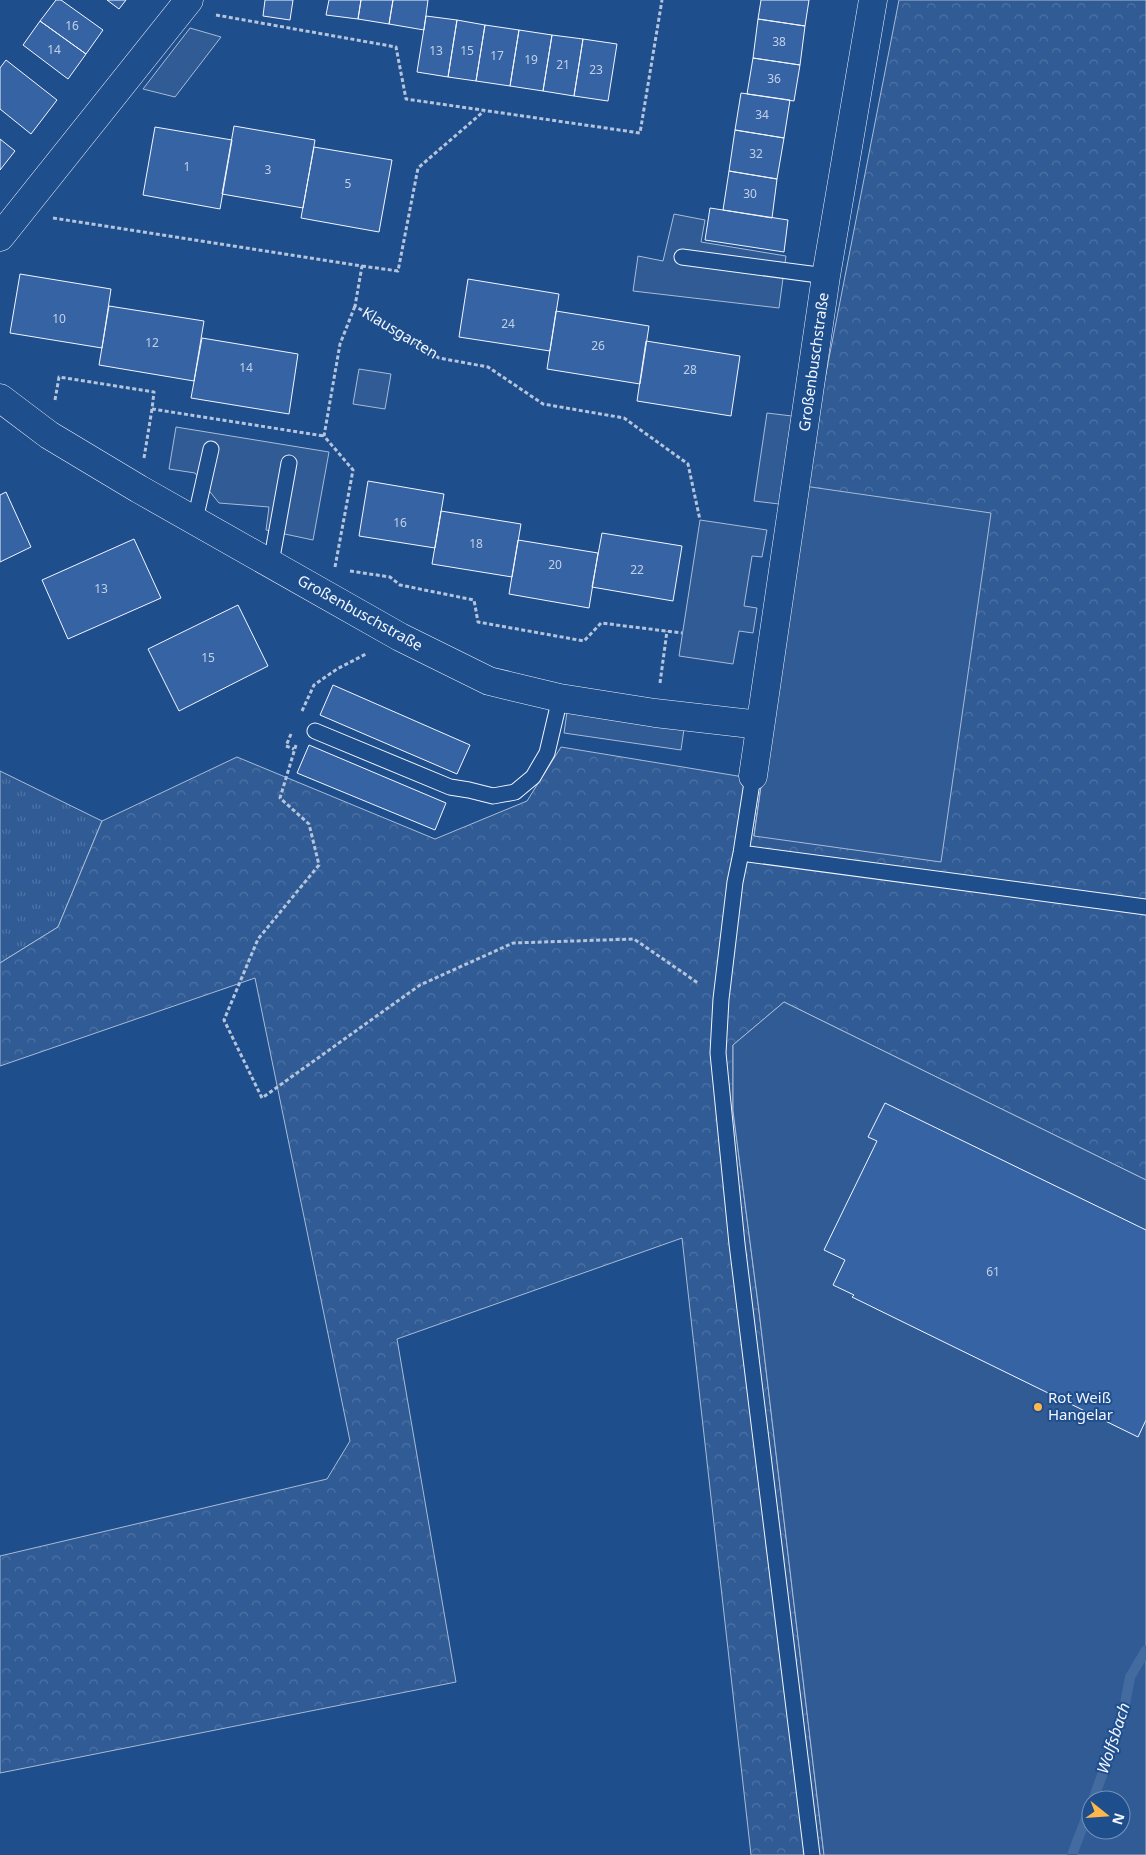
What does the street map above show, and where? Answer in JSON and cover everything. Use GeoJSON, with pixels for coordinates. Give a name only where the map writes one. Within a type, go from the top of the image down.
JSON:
{"type":"FeatureCollection","features":[{"type":"Feature","properties":{"kind":"street","name":"Großenbuschstraße"},"geometry":{"type":"LineString","coordinates":[[753,776],[826,276],[874,0]]}},
{"type":"Feature","properties":{"kind":"street"},"geometry":{"type":"LineString","coordinates":[[0,237],[186,4]]}},
{"type":"Feature","properties":{"kind":"street","name":"Großenbuschstraße"},"geometry":{"type":"LineString","coordinates":[[0,398],[49,436],[400,636],[489,681],[560,698],[655,713],[760,724]]}},
{"type":"Feature","properties":{"kind":"lane"},"geometry":{"type":"LineString","coordinates":[[682,257],[826,276]]}},
{"type":"Feature","properties":{"kind":"lane"},"geometry":{"type":"LineString","coordinates":[[195,520],[210,449]]}},
{"type":"Feature","properties":{"kind":"lane"},"geometry":{"type":"LineString","coordinates":[[271,563],[289,463]]}},
{"type":"Feature","properties":{"kind":"lane"},"geometry":{"type":"LineString","coordinates":[[315,731],[450,787],[492,796],[515,792],[533,777],[547,753],[560,698]]}},
{"type":"Feature","properties":{"kind":"lane"},"geometry":{"type":"LineString","coordinates":[[753,776],[735,882],[721,999],[718,1053],[737,1244],[812,1855]]}},
{"type":"Feature","properties":{"kind":"lane"},"geometry":{"type":"LineString","coordinates":[[741,853],[1146,907]]}},
{"type":"Feature","properties":{"kind":"path"},"geometry":{"type":"LineString","coordinates":[[186,4],[396,47],[406,99],[640,133],[662,0]]}},
{"type":"Feature","properties":{"kind":"path"},"geometry":{"type":"LineString","coordinates":[[18,213],[398,272],[418,168],[484,110]]}},
{"type":"Feature","properties":{"kind":"path","name":"Klausgarten"},"geometry":{"type":"LineString","coordinates":[[362,266],[355,306],[439,358],[488,367],[543,404],[624,418],[688,464],[700,520]]}},
{"type":"Feature","properties":{"kind":"path"},"geometry":{"type":"LineString","coordinates":[[324,436],[340,344],[355,306]]}},
{"type":"Feature","properties":{"kind":"path"},"geometry":{"type":"LineString","coordinates":[[49,436],[58,377],[154,392],[139,488]]}},
{"type":"Feature","properties":{"kind":"path"},"geometry":{"type":"LineString","coordinates":[[152,409],[324,436],[353,470],[335,569],[325,594]]}},
{"type":"Feature","properties":{"kind":"path"},"geometry":{"type":"LineString","coordinates":[[335,569],[390,578],[400,585],[474,600],[478,622],[584,642],[601,622],[682,633]]}},
{"type":"Feature","properties":{"kind":"path"},"geometry":{"type":"LineString","coordinates":[[655,713],[667,631]]}},
{"type":"Feature","properties":{"kind":"path"},"geometry":{"type":"LineString","coordinates":[[298,720],[314,685],[337,669],[400,636]]}},
{"type":"Feature","properties":{"kind":"path"},"geometry":{"type":"LineString","coordinates":[[294,728],[286,746],[294,749],[280,798],[309,824],[319,865],[258,939],[224,1020],[262,1098],[420,985],[513,943],[634,939],[721,999]]}},
{"type":"Feature","properties":{"kind":"green space"},"geometry":{"type":"Polygon","coordinates":[[[899,0],[1146,0],[1146,1180],[784,1002],[733,1045],[733,1111],[759,1311],[824,1855],[751,1855],[682,1238],[397,1339],[456,1682],[0,1773],[0,1556],[327,1479],[350,1441],[255,978],[0,1066],[0,963],[58,927],[102,821],[237,757],[435,839],[527,801],[561,747],[762,780],[804,486],[899,0]]]}},
{"type":"Feature","properties":{"kind":"green space"},"geometry":{"type":"Polygon","coordinates":[[[0,771],[102,821],[58,927],[0,963],[0,771]]]}},
{"type":"Feature","properties":{"kind":"shaded area"},"geometry":{"type":"Polygon","coordinates":[[[190,28],[221,37],[175,97],[143,89],[190,28]]]}},
{"type":"Feature","properties":{"kind":"shaded area"},"geometry":{"type":"Polygon","coordinates":[[[674,214],[705,220],[701,242],[786,256],[779,308],[633,291],[638,256],[663,261],[674,214]]]}},
{"type":"Feature","properties":{"kind":"shaded area"},"geometry":{"type":"Polygon","coordinates":[[[359,369],[391,374],[385,409],[353,404],[359,369]]]}},
{"type":"Feature","properties":{"kind":"shaded area"},"geometry":{"type":"Polygon","coordinates":[[[767,413],[792,416],[779,504],[754,501],[767,413]]]}},
{"type":"Feature","properties":{"kind":"shaded area"},"geometry":{"type":"Polygon","coordinates":[[[176,427],[329,452],[313,540],[266,530],[269,507],[219,503],[195,473],[169,469],[176,427]]]}},
{"type":"Feature","properties":{"kind":"shaded area"},"geometry":{"type":"Polygon","coordinates":[[[804,486],[991,513],[941,862],[754,836],[804,486]]]}},
{"type":"Feature","properties":{"kind":"shaded area"},"geometry":{"type":"Polygon","coordinates":[[[700,520],[767,530],[762,557],[752,556],[744,606],[757,608],[753,633],[739,631],[733,664],[679,656],[700,520]]]}},
{"type":"Feature","properties":{"kind":"shaded area"},"geometry":{"type":"Polygon","coordinates":[[[567,712],[684,729],[681,750],[564,733],[567,712]]]}},
{"type":"Feature","properties":{"kind":"shaded area","name":"Rot Weiß Hangelar"},"geometry":{"type":"Polygon","coordinates":[[[784,1002],[1146,1180],[1146,1855],[824,1855],[759,1311],[733,1111],[733,1045],[784,1002]]]}},
{"type":"Feature","properties":{"kind":"building"},"geometry":{"type":"Polygon","coordinates":[[[56,0],[61,0],[103,30],[86,54],[40,21],[56,0]]]}},
{"type":"Feature","properties":{"kind":"building"},"geometry":{"type":"Polygon","coordinates":[[[107,0],[126,0],[119,9],[107,0]]]}},
{"type":"Feature","properties":{"kind":"building"},"geometry":{"type":"Polygon","coordinates":[[[265,0],[293,0],[290,20],[263,16],[265,0]]]}},
{"type":"Feature","properties":{"kind":"building"},"geometry":{"type":"Polygon","coordinates":[[[329,0],[361,0],[358,19],[326,15],[329,0]]]}},
{"type":"Feature","properties":{"kind":"building"},"geometry":{"type":"Polygon","coordinates":[[[361,0],[393,0],[389,24],[358,19],[361,0]]]}},
{"type":"Feature","properties":{"kind":"building"},"geometry":{"type":"Polygon","coordinates":[[[393,0],[428,0],[424,30],[389,24],[393,0]]]}},
{"type":"Feature","properties":{"kind":"building"},"geometry":{"type":"Polygon","coordinates":[[[761,0],[809,0],[805,26],[758,19],[761,0]]]}},
{"type":"Feature","properties":{"kind":"building"},"geometry":{"type":"Polygon","coordinates":[[[426,16],[457,20],[448,77],[417,72],[426,16]]]}},
{"type":"Feature","properties":{"kind":"building"},"geometry":{"type":"Polygon","coordinates":[[[758,19],[805,26],[800,65],[753,58],[758,19]]]}},
{"type":"Feature","properties":{"kind":"building"},"geometry":{"type":"Polygon","coordinates":[[[457,20],[485,25],[476,81],[448,77],[457,20]]]}},
{"type":"Feature","properties":{"kind":"building"},"geometry":{"type":"Polygon","coordinates":[[[40,21],[86,54],[68,79],[23,45],[40,21]]]}},
{"type":"Feature","properties":{"kind":"building"},"geometry":{"type":"Polygon","coordinates":[[[485,25],[519,30],[510,86],[476,81],[485,25]]]}},
{"type":"Feature","properties":{"kind":"building"},"geometry":{"type":"Polygon","coordinates":[[[519,30],[552,35],[543,91],[510,86],[519,30]]]}},
{"type":"Feature","properties":{"kind":"building"},"geometry":{"type":"Polygon","coordinates":[[[552,35],[583,39],[574,96],[543,91],[552,35]]]}},
{"type":"Feature","properties":{"kind":"building"},"geometry":{"type":"Polygon","coordinates":[[[583,39],[617,44],[608,101],[574,96],[583,39]]]}},
{"type":"Feature","properties":{"kind":"building"},"geometry":{"type":"Polygon","coordinates":[[[753,58],[800,65],[794,101],[747,94],[753,58]]]}},
{"type":"Feature","properties":{"kind":"building"},"geometry":{"type":"Polygon","coordinates":[[[6,60],[57,100],[31,134],[0,109],[0,68],[6,60]]]}},
{"type":"Feature","properties":{"kind":"building"},"geometry":{"type":"Polygon","coordinates":[[[741,93],[790,100],[784,138],[735,130],[741,93]]]}},
{"type":"Feature","properties":{"kind":"building"},"geometry":{"type":"Polygon","coordinates":[[[234,126],[315,140],[303,208],[222,194],[234,126]]]}},
{"type":"Feature","properties":{"kind":"building"},"geometry":{"type":"Polygon","coordinates":[[[155,127],[232,140],[220,209],[143,195],[155,127]]]}},
{"type":"Feature","properties":{"kind":"building"},"geometry":{"type":"Polygon","coordinates":[[[735,130],[784,138],[777,179],[729,171],[735,130]]]}},
{"type":"Feature","properties":{"kind":"building"},"geometry":{"type":"Polygon","coordinates":[[[0,139],[15,151],[0,170],[0,139]]]}},
{"type":"Feature","properties":{"kind":"building"},"geometry":{"type":"Polygon","coordinates":[[[314,147],[392,160],[379,232],[301,218],[314,147]]]}},
{"type":"Feature","properties":{"kind":"building"},"geometry":{"type":"Polygon","coordinates":[[[729,171],[777,179],[772,218],[723,210],[729,171]]]}},
{"type":"Feature","properties":{"kind":"building"},"geometry":{"type":"Polygon","coordinates":[[[710,208],[788,220],[784,252],[705,240],[710,208]]]}},
{"type":"Feature","properties":{"kind":"building"},"geometry":{"type":"Polygon","coordinates":[[[20,274],[111,289],[102,348],[10,333],[20,274]]]}},
{"type":"Feature","properties":{"kind":"building"},"geometry":{"type":"Polygon","coordinates":[[[468,279],[559,294],[550,351],[459,337],[468,279]]]}},
{"type":"Feature","properties":{"kind":"building"},"geometry":{"type":"Polygon","coordinates":[[[109,306],[204,321],[194,381],[99,365],[109,306]]]}},
{"type":"Feature","properties":{"kind":"building"},"geometry":{"type":"Polygon","coordinates":[[[556,311],[649,326],[640,384],[547,369],[556,311]]]}},
{"type":"Feature","properties":{"kind":"building"},"geometry":{"type":"Polygon","coordinates":[[[202,338],[298,354],[289,414],[191,398],[202,338]]]}},
{"type":"Feature","properties":{"kind":"building"},"geometry":{"type":"Polygon","coordinates":[[[646,341],[740,356],[731,416],[637,401],[646,341]]]}},
{"type":"Feature","properties":{"kind":"building"},"geometry":{"type":"Polygon","coordinates":[[[368,481],[444,494],[435,548],[359,536],[368,481]]]}},
{"type":"Feature","properties":{"kind":"building"},"geometry":{"type":"Polygon","coordinates":[[[6,492],[31,547],[0,562],[0,495],[6,492]]]}},
{"type":"Feature","properties":{"kind":"building"},"geometry":{"type":"Polygon","coordinates":[[[441,511],[521,524],[512,577],[432,564],[441,511]]]}},
{"type":"Feature","properties":{"kind":"building"},"geometry":{"type":"Polygon","coordinates":[[[602,533],[682,546],[673,601],[592,587],[602,533]]]}},
{"type":"Feature","properties":{"kind":"building"},"geometry":{"type":"Polygon","coordinates":[[[134,539],[161,598],[68,639],[42,580],[134,539]]]}},
{"type":"Feature","properties":{"kind":"building"},"geometry":{"type":"Polygon","coordinates":[[[518,540],[598,553],[589,608],[509,594],[518,540]]]}},
{"type":"Feature","properties":{"kind":"building"},"geometry":{"type":"Polygon","coordinates":[[[238,605],[268,666],[179,711],[148,649],[238,605]]]}},
{"type":"Feature","properties":{"kind":"building"},"geometry":{"type":"Polygon","coordinates":[[[333,685],[470,745],[457,774],[320,715],[333,685]]]}},
{"type":"Feature","properties":{"kind":"building"},"geometry":{"type":"Polygon","coordinates":[[[309,745],[446,803],[435,830],[297,773],[309,745]]]}},
{"type":"Feature","properties":{"kind":"building"},"geometry":{"type":"Polygon","coordinates":[[[885,1103],[1146,1230],[1146,1420],[1138,1437],[852,1297],[854,1295],[833,1285],[845,1260],[824,1250],[877,1141],[868,1137],[885,1103]]]}},
{"type":"Feature","properties":{"kind":"waterway","name":"Wolfsbach"},"geometry":{"type":"LineString","coordinates":[[1097,1790],[1122,1720],[1130,1677],[1146,1650]]}},
{"type":"Feature","properties":{"kind":"waterway","name":"Wolfsbach"},"geometry":{"type":"LineString","coordinates":[[1072,1855],[1081,1831]]}},
{"type":"Feature","properties":{"kind":"place","name":"Rot Weiß Hangelar"},"geometry":{"type":"Point","coordinates":[1038,1407]}}]}
